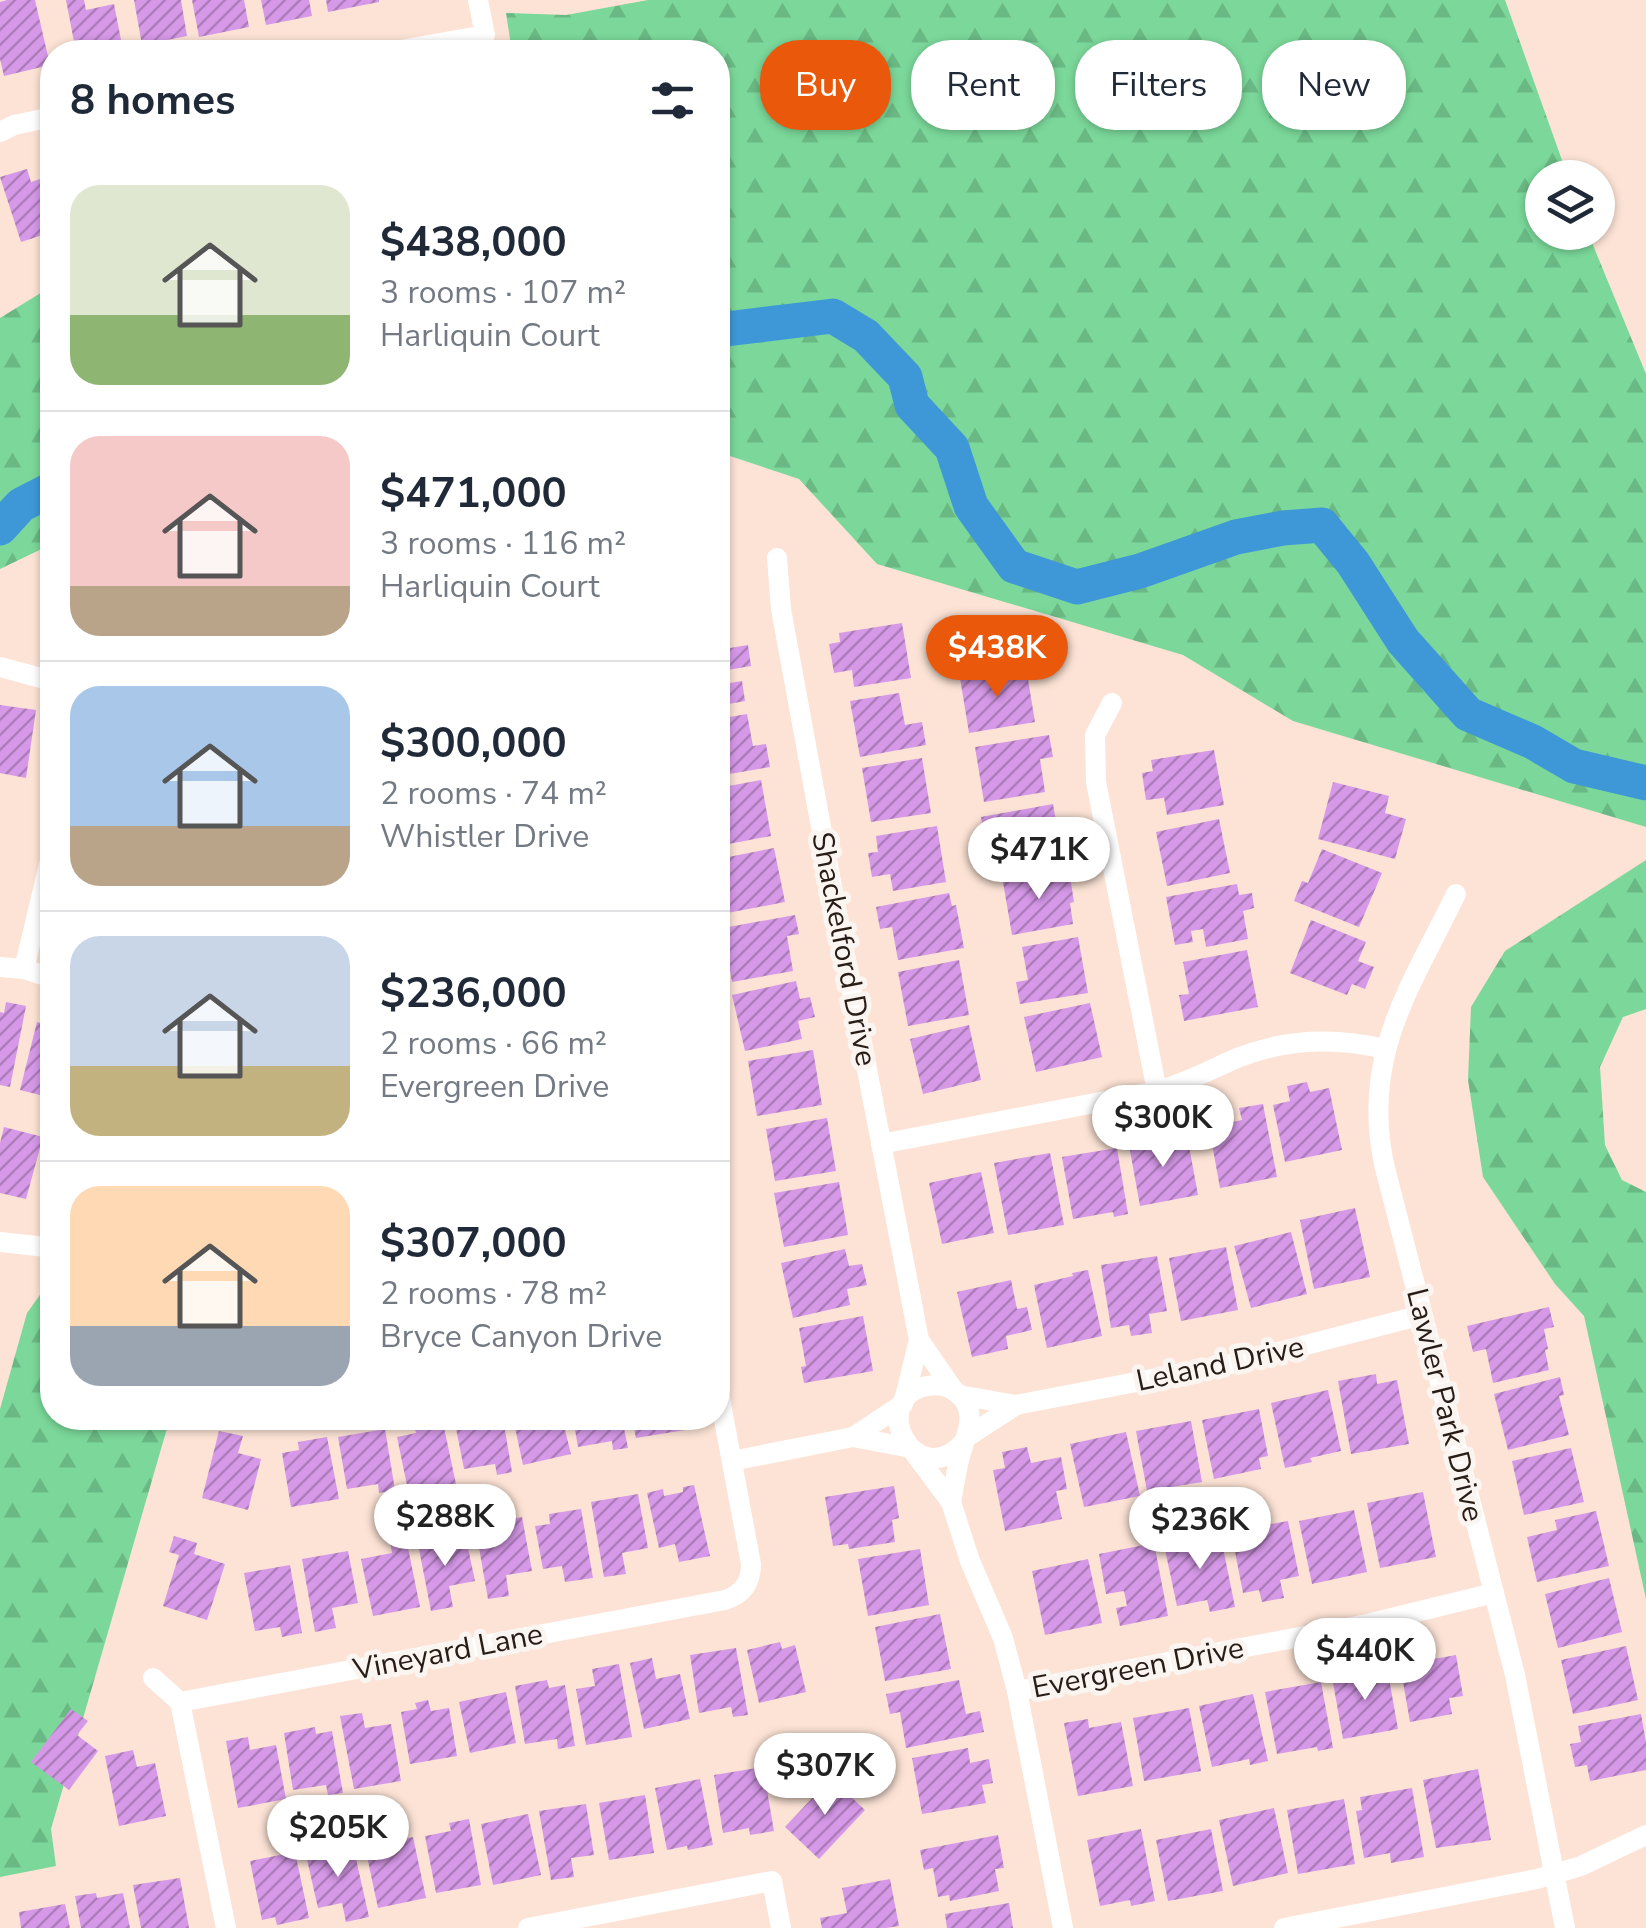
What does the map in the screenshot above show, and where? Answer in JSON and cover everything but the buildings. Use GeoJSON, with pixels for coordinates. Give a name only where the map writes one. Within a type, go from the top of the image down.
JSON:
{"type":"FeatureCollection","features":[{"type":"Feature","properties":{"kind":"street"},"geometry":{"type":"LineString","coordinates":[[457,40],[485,35],[478,0]]}},
{"type":"Feature","properties":{"kind":"street"},"geometry":{"type":"LineString","coordinates":[[0,132],[40,120]]}},
{"type":"Feature","properties":{"kind":"street","name":"Shackelford Drive"},"geometry":{"type":"LineString","coordinates":[[778,558],[781,608],[919,1340],[904,1402]]}},
{"type":"Feature","properties":{"kind":"street"},"geometry":{"type":"LineString","coordinates":[[0,667],[40,678]]}},
{"type":"Feature","properties":{"kind":"street"},"geometry":{"type":"LineString","coordinates":[[1112,704],[1095,736],[1096,782],[1157,1091]]}},
{"type":"Feature","properties":{"kind":"street","name":"Lawler Park Drive"},"geometry":{"type":"LineString","coordinates":[[1456,894],[1385,1048],[1377,1126],[1525,1721],[1565,1928]]}},
{"type":"Feature","properties":{"kind":"street"},"geometry":{"type":"LineString","coordinates":[[24,969],[40,902]]}},
{"type":"Feature","properties":{"kind":"street"},"geometry":{"type":"LineString","coordinates":[[0,967],[40,974]]}},
{"type":"Feature","properties":{"kind":"street"},"geometry":{"type":"LineString","coordinates":[[881,1144],[1157,1091],[1277,1046],[1342,1041],[1385,1048]]}},
{"type":"Feature","properties":{"kind":"street"},"geometry":{"type":"LineString","coordinates":[[0,1242],[40,1244]]}},
{"type":"Feature","properties":{"kind":"street","name":"Leland Drive"},"geometry":{"type":"LineString","coordinates":[[966,1439],[1016,1406],[1248,1360],[1422,1315]]}},
{"type":"Feature","properties":{"kind":"street","name":"Shackelford Drive"},"geometry":{"type":"LineString","coordinates":[[919,1340],[957,1393]]}},
{"type":"Feature","properties":{"kind":"street"},"geometry":{"type":"LineString","coordinates":[[726,1430],[732,1461],[853,1437],[917,1390],[944,1386],[957,1393],[970,1416],[951,1502]]}},
{"type":"Feature","properties":{"kind":"street","name":"Leland Drive"},"geometry":{"type":"LineString","coordinates":[[957,1393],[1016,1406]]}},
{"type":"Feature","properties":{"kind":"street"},"geometry":{"type":"LineString","coordinates":[[904,1402],[898,1416],[902,1438],[951,1502],[970,1561],[1003,1638],[1063,1928]]}},
{"type":"Feature","properties":{"kind":"street"},"geometry":{"type":"LineString","coordinates":[[853,1437],[939,1457],[954,1451],[966,1439]]}},
{"type":"Feature","properties":{"kind":"street","name":"Vineyard Lane"},"geometry":{"type":"LineString","coordinates":[[180,1702],[726,1600],[747,1584],[751,1564],[732,1461]]}},
{"type":"Feature","properties":{"kind":"street","name":"Evergreen Drive"},"geometry":{"type":"LineString","coordinates":[[1017,1691],[1366,1624],[1494,1593]]}},
{"type":"Feature","properties":{"kind":"street"},"geometry":{"type":"LineString","coordinates":[[152,1678],[180,1702],[226,1928]]}},
{"type":"Feature","properties":{"kind":"street"},"geometry":{"type":"LineString","coordinates":[[1284,1928],[1554,1874],[1607,1855],[1646,1835]]}},
{"type":"Feature","properties":{"kind":"street"},"geometry":{"type":"LineString","coordinates":[[528,1928],[772,1881],[781,1928]]}},
{"type":"Feature","properties":{"kind":"green space"},"geometry":{"type":"Polygon","coordinates":[[[648,0],[1505,0],[1562,160],[1525,160],[1525,250],[1595,250],[1646,374],[1646,827],[1293,721],[1183,655],[877,564],[799,479],[730,456],[730,40],[510,40],[506,13],[566,15],[648,0]]]}},
{"type":"Feature","properties":{"kind":"green space"},"geometry":{"type":"Polygon","coordinates":[[[40,293],[40,550],[0,569],[0,318],[40,293]]]}},
{"type":"Feature","properties":{"kind":"green space"},"geometry":{"type":"Polygon","coordinates":[[[1646,860],[1646,1009],[1623,1017],[1600,1067],[1605,1145],[1622,1180],[1646,1192],[1646,1599],[1584,1316],[1555,1284],[1483,1177],[1468,1080],[1471,1007],[1505,951],[1646,860]]]}},
{"type":"Feature","properties":{"kind":"green space"},"geometry":{"type":"Polygon","coordinates":[[[40,1295],[40,1430],[167,1430],[51,1829],[56,1866],[0,1877],[0,1409],[27,1313],[40,1295]]]}},
{"type":"Feature","properties":{"kind":"waterway"},"geometry":{"type":"LineString","coordinates":[[730,329],[833,316],[866,336],[905,377],[912,405],[952,448],[971,506],[1014,566],[1077,587],[1140,571],[1236,537],[1322,525],[1353,563],[1403,641],[1468,714],[1533,742],[1574,766],[1646,783]]}},
{"type":"Feature","properties":{"kind":"waterway"},"geometry":{"type":"LineString","coordinates":[[0,528],[21,505],[40,495]]}}]}
